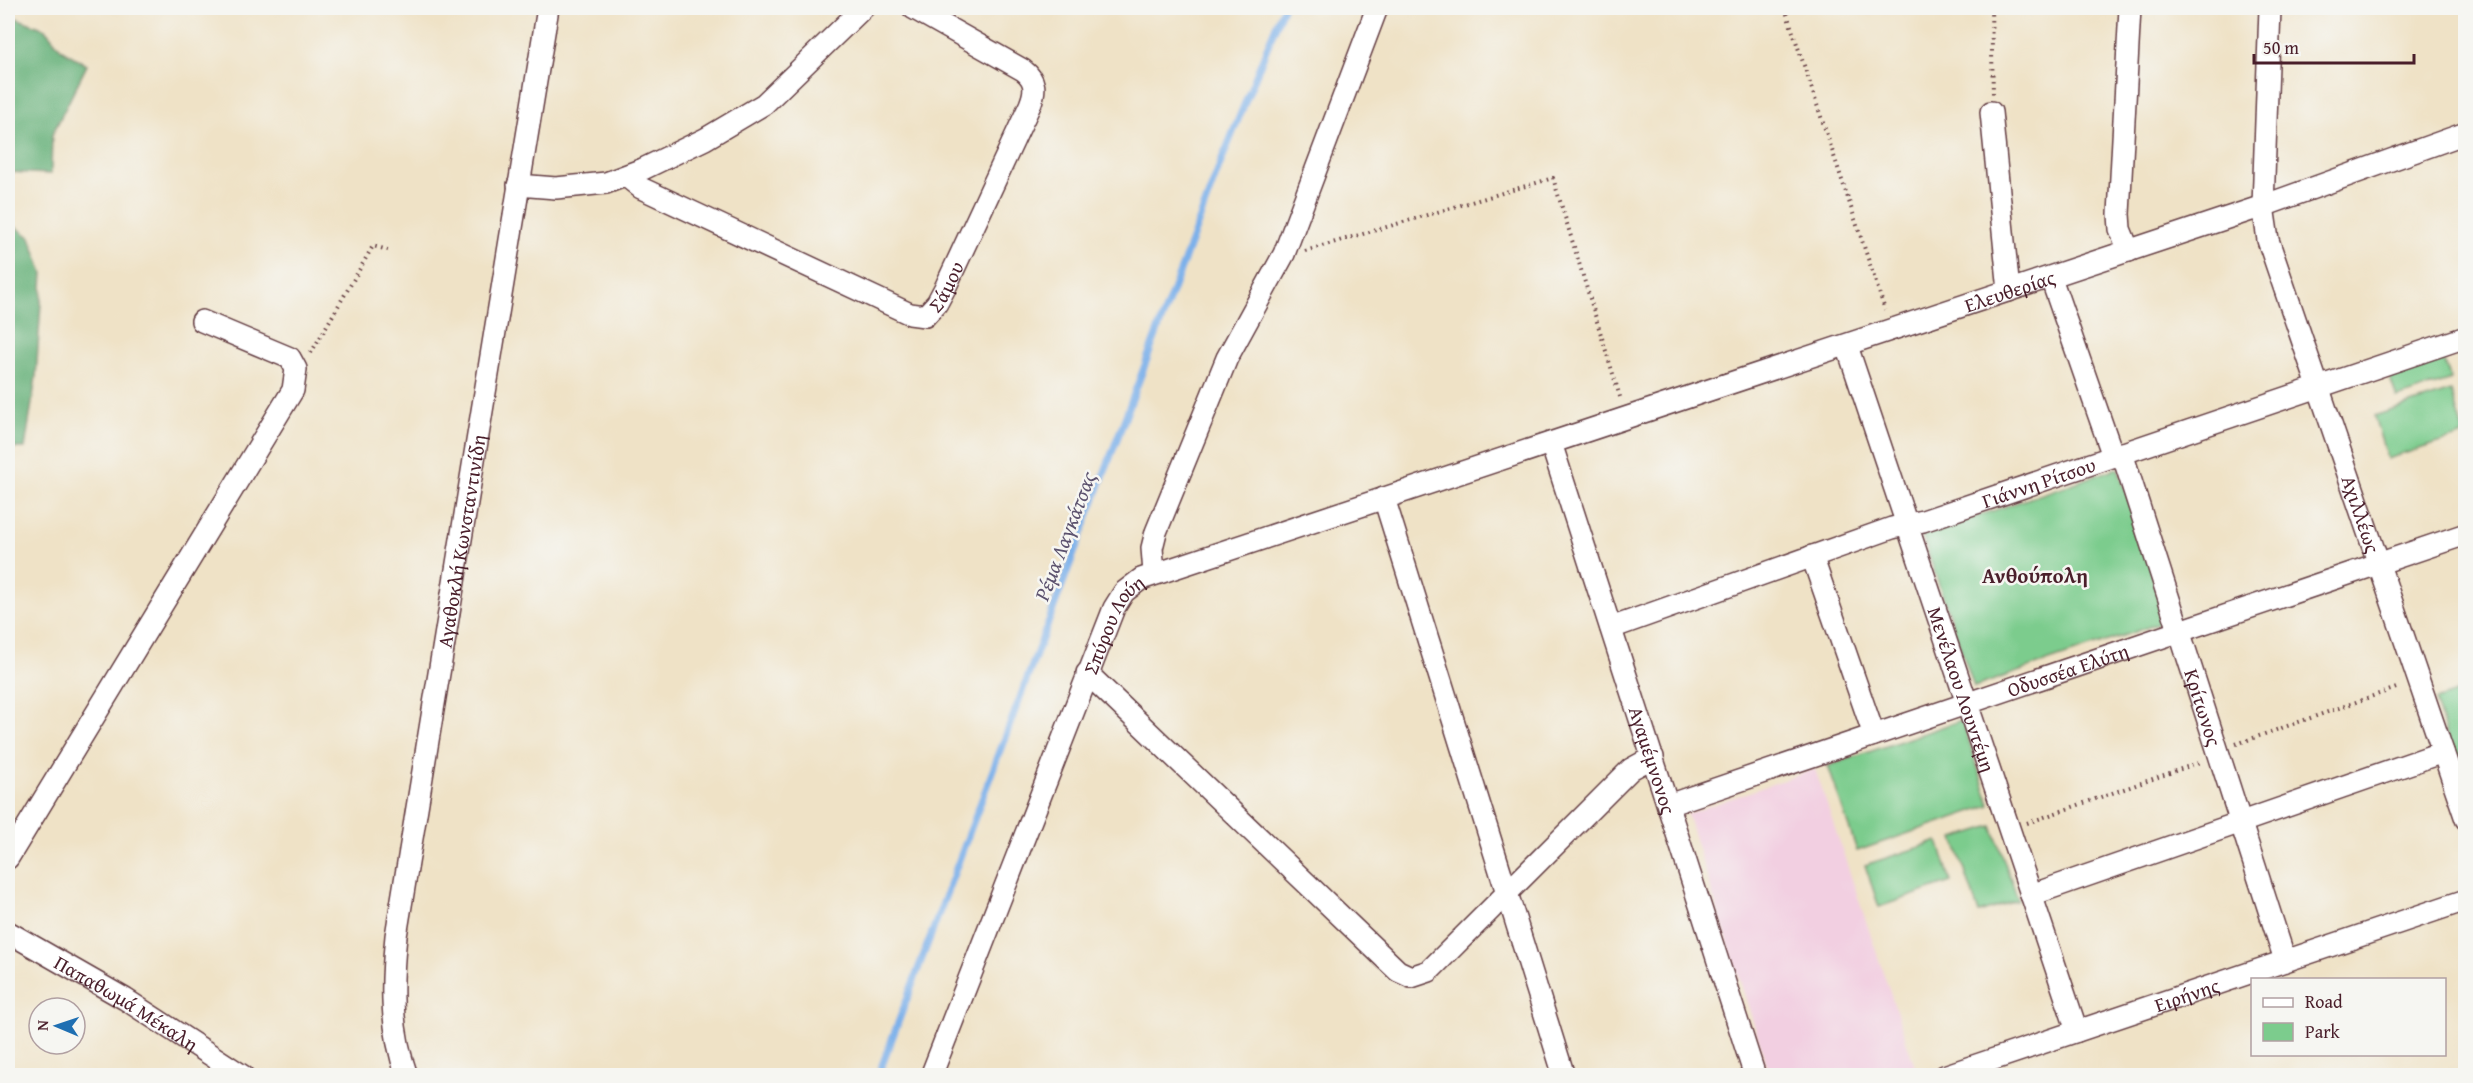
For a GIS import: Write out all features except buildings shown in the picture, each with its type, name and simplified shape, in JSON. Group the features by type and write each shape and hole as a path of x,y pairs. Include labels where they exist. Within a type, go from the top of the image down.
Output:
{"street":[{"name":"Αγαθοκλή Κωνσταντινίδη","path":"407,1076 398,1046 393,1015 392,985 396,936 548,8"},
{"path":"518,185 578,187 606,183 705,139 764,104 863,8"},
{"name":"Σάμου","path":"626,176 641,188 910,314 925,316 937,303 946,286 1030,105 1035,86 1023,69 913,8"},
{"path":"1154,573 1152,548 1183,467 1227,358 1284,254 1377,8"},
{"path":"2129,251 2121,229 2119,214 2130,8"},
{"name":"Αχιλλέως","path":"2270,8 2263,206 2268,240 2466,819"},
{"path":"1991,112 2009,291"},
{"name":"Ελευθερίας","path":"1551,443 2051,278 2263,206 2466,133"},
{"name":"Κρίτωνος","path":"2051,278 2118,455 2180,631 2285,960"},
{"path":"8,858 290,397 296,369 290,358 202,321"},
{"name":"Γιάννη Ρίτσου","path":"1611,628 1812,556 2466,337"},
{"name":"Μενέλαου Λουντέμη","path":"1847,346 2076,1031"},
{"name":"Σπύρου Λούη","path":"931,1076 1087,673 1118,600 1135,583 1154,573 1551,443"},
{"name":"Αγαμέμνονoς","path":"1551,443 1755,1076"},
{"path":"1384,498 1564,1076"},
{"name":"Οδυσσέα Ελύτη","path":"1668,805 2466,534"},
{"path":"1812,556 1875,735"},
{"path":"1087,673 1406,976 1417,977 1429,971 1631,769 1653,757"},
{"path":"2031,895 2443,752"},
{"name":"Ειρήνης","path":"1944,1076 2466,900"},
{"name":"Παπαθωμά Μέκαλη","path":"8,932 125,999 243,1076"}],"path":[{"path":"1785,8 1892,331"},
{"path":"1991,8 1994,76 1991,112"},
{"path":"1284,254 1310,251 1553,178 1627,418"},
{"path":"296,369 315,347 373,246 388,250"},
{"path":"2009,830 2418,681"}],"shaded area":[{"path":"1815,769 1916,1070 1898,1075 1770,1075 1687,814"}],"green space":[{"path":"16,18 45,29 62,50 87,65 52,135 51,174 8,172 8,26"},
{"path":"8,222 30,237 43,273 36,377 25,448 8,448"},
{"path":"2442,354 2451,380 2397,398 2388,372"},
{"path":"2451,391 2464,435 2387,459 2374,416"},
{"path":"2118,468 2169,620 1974,687 1922,535"},
{"path":"2465,690 2465,790 2435,700"},
{"path":"1962,720 1990,805 1857,851 1828,766"},
{"path":"1992,826 2018,900 1979,913 1954,838"},
{"path":"1938,841 1951,882 1879,907 1865,865"}],"waterway":[{"name":"Ρέμα Λαγκάτσας","path":"878,1076 1221,162 1283,8"}],"district":[{"name":"Ανθούπολη","path":"2035,575"}]}
